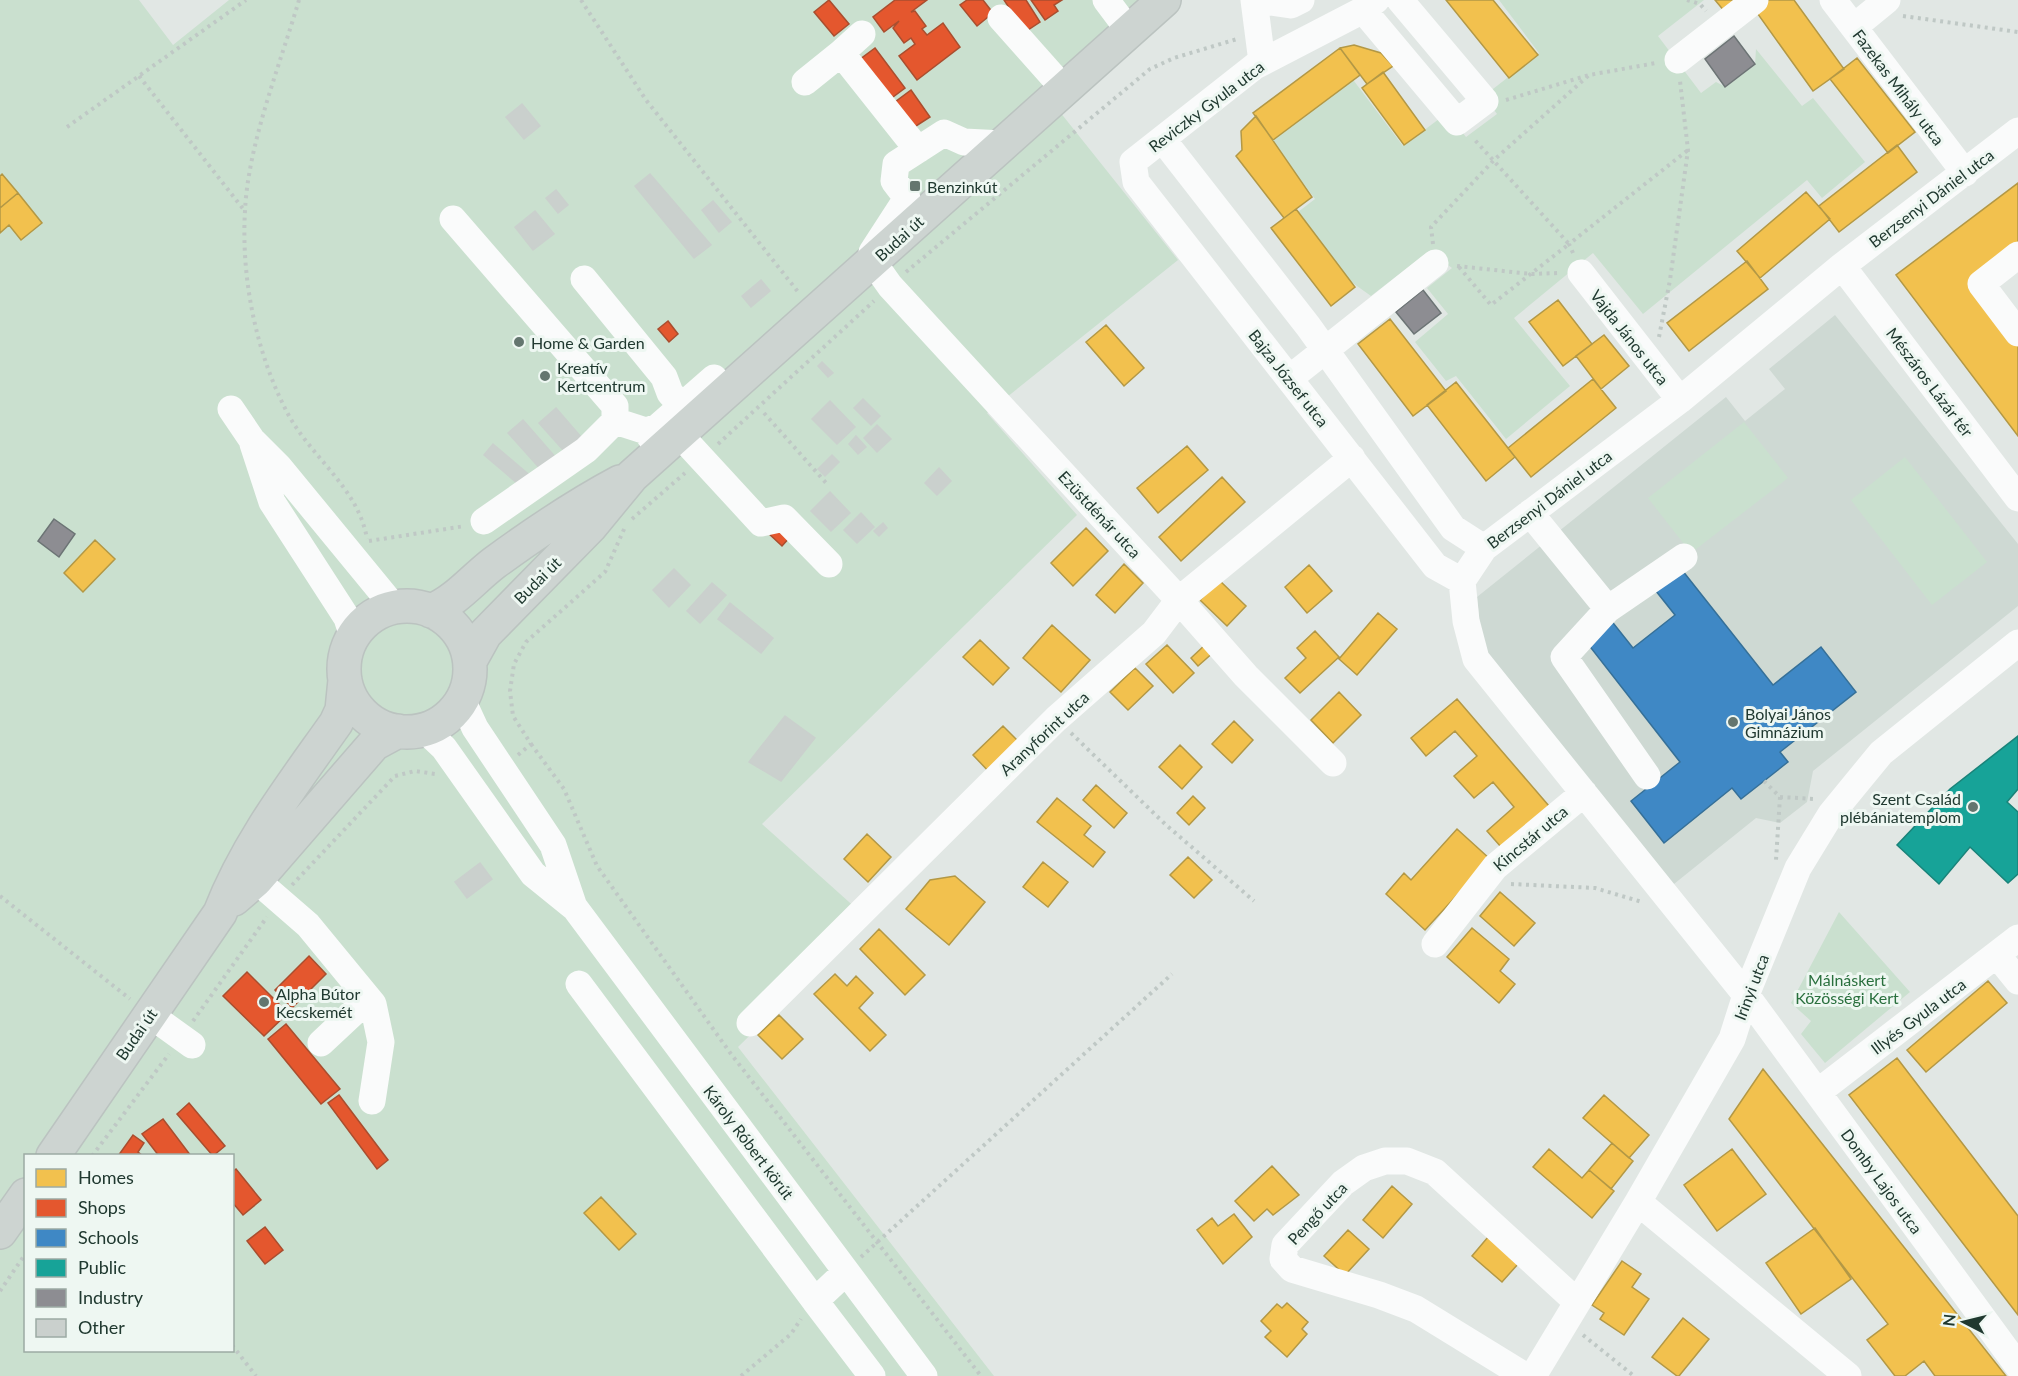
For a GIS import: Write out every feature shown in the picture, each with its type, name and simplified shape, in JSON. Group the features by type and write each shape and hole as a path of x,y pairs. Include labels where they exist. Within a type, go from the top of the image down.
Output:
{"main road":[{"name":"Budai út","path":"470,661 485,634 590,528 672,429 814,313 874,274 1003,144 1164,0"},
{"name":"Budai út","path":"431,610 446,605 493,564 568,510 632,476"},
{"path":"413,606 431,610 457,631 470,661 469,681 462,700 440,723 411,730 385,728 363,714 355,704 345,680 347,651 353,637 370,618 394,607 413,606"},
{"name":"Budai út","path":"54,1154 220,913 235,874 272,814 336,723 342,710 345,680"},
{"name":"Budai út","path":"220,913 267,890 374,744 411,730"},
{"path":"0,1232 24,1198"}],"street":[{"path":"1106,0 1130,32"},
{"path":"1254,0 1256,34 1262,62"},
{"path":"1259,0 1291,5 1301,0"},
{"path":"1369,5 1456,122 1485,101 1400,0"},
{"path":"1678,60 1755,0"},
{"name":"Fazekas Mihály utca","path":"1833,0 1870,14 1965,173"},
{"name":"Reviczky Gyula utca","path":"1133,162 1262,62 1369,5"},
{"path":"1001,18 1065,90"},
{"path":"805,82 862,34"},
{"path":"841,53 918,150"},
{"name":"Berzsenyi Dániel utca","path":"1462,581 1484,548 1680,400 1842,266 2018,131"},
{"path":"874,274 907,198 894,181 896,164 944,133 964,142 1003,144"},
{"path":"1163,140 1326,350 1453,528 1484,548"},
{"name":"Bajza József utca","path":"1133,162 1136,182 1435,566 1462,581"},
{"path":"453,219 615,406 615,421 586,450 484,521"},
{"path":"2018,255 1981,284 2018,333"},
{"path":"1290,378 1447,264"},
{"name":"Mészáros Lázár tér","path":"1842,266 2018,498"},
{"name":"Vajda János utca","path":"1581,273 1680,400"},
{"name":"Ezüstdénár utca","path":"874,274 1179,600 1246,676 1333,763"},
{"path":"584,279 664,377 670,393 672,429"},
{"path":"672,429 714,378"},
{"path":"231,409 252,440 360,550 394,607"},
{"path":"615,421 672,429 761,523 784,518 829,564"},
{"path":"252,440 272,502 346,618 353,637"},
{"name":"Aranyforint utca","path":"750,1023 1056,718 1154,633 1179,600 1352,458"},
{"path":"1530,513 1608,609"},
{"path":"1647,776 1564,657 1608,609 1684,557"},
{"path":"1462,581 1466,621 1476,659 1746,996"},
{"name":"Irinyi utca","path":"1533,1376 1638,1202 1732,1039 1746,996 1798,868 1839,804 1881,753 2018,643"},
{"name":"Károly Róbert körút","path":"462,700 475,729 553,845 575,909"},
{"name":"Károly Róbert körút","path":"411,730 444,748 533,874 575,909 924,1376"},
{"name":"Kincstár utca","path":"1435,944 1495,867 1584,793"},
{"path":"267,890 308,925 372,1004 381,1042 372,1101"},
{"name":"Illyés Gyula utca","path":"1818,1092 2018,938"},
{"path":"1997,955 2018,981"},
{"path":"579,984 872,1376"},
{"name":"Domby Lajos utca","path":"1746,996 2018,1366"},
{"path":"321,1043 368,999"},
{"path":"149,1014 187,1041"},
{"name":"Pengő utca","path":"1525,1376 1416,1309 1379,1295 1292,1269 1283,1259 1286,1245 1344,1183 1364,1168 1385,1161 1407,1161 1435,1172 1571,1310"},
{"path":"1638,1202 1848,1376"},
{"path":"815,1301 846,1272"}],"path":[{"path":"67,127 246,0"},
{"path":"299,0 255,150 245,211 254,320 269,372 293,423 354,504 364,522 360,550 484,521"},
{"path":"581,0 646,100 814,313"},
{"path":"1870,14 1924,17 2018,32"},
{"path":"526,642 605,572 626,524 701,459 874,274 1150,69 1174,58 1256,34"},
{"path":"1485,101 1503,101 1589,75 1678,60 1688,150 1670,280 1654,366"},
{"path":"1589,75 1495,159 1431,227 1447,264 1491,305 1688,150"},
{"path":"139,76 245,211"},
{"path":"1456,122 1495,159 1569,244"},
{"path":"1447,264 1531,274 1581,273"},
{"path":"764,413 827,484"},
{"path":"1056,718 1165,824 1254,901"},
{"path":"531,744 564,789 597,866 731,1054 981,1376"},
{"path":"93,1154 187,1041 267,890 395,776 415,771 434,774 439,779"},
{"path":"1764,781 1780,797 1808,797 1839,804"},
{"path":"1775,866 1780,797"},
{"path":"1484,880 1595,888 1678,911"},
{"path":"0,896 149,1014"},
{"path":"846,1272 1172,974"},
{"path":"0,1291 24,1256"},
{"path":"741,1376 791,1334 815,1301"},
{"path":"1571,1310 1634,1376"},
{"path":"234,1348 256,1376"}],"shaded area":[{"path":"1835,315 2018,544 2018,606 1813,771 1807,802 1780,823 1756,818 1669,888 1483,655 1477,597 1726,397 1745,421 1785,389 1769,369"}],"green space":[{"path":"0,0 139,0 173,45 229,0 1139,0 1040,87 1178,260 987,413 1077,515 762,824 868,919 738,1047 994,1376 0,1376"},
{"path":"1499,0 1704,0 1658,36 1701,93 1716,82 1726,87 1755,65 1756,49 1802,106 1813,98 1865,162 1822,198 1807,180 1643,314 1593,253 1514,318 1570,386 1506,439 1456,376 1446,381 1415,342 1448,314 1427,288 1452,268 1429,251 1371,296 1350,281 1298,212 1315,199 1270,139 1351,77 1403,146 1447,113 1466,137 1497,114 1484,96 1539,53"},
{"path":"1744,422 1788,478 1691,553 1648,498"},
{"path":"1905,457 1987,562 1932,605 1851,500"},
{"name":"Málnáskert Közösségi Kert","path":"1839,912 1910,992 1825,1063 1801,1034 1811,1021 1791,1003"}],"building: Homes":[{"path":"1446,0 1493,0 1538,55 1509,78"},
{"path":"1715,0 1740,0 1725,12"},
{"path":"1769,0 1794,0 1844,69 1813,91 1755,10"},
{"path":"1354,45 1381,53 1393,66 1367,84 1340,48"},
{"path":"1340,48 1360,75 1273,140 1253,113"},
{"path":"1857,58 1915,132 1888,153 1830,79"},
{"path":"1383,72 1425,130 1404,145 1362,88"},
{"path":"1256,116 1312,197 1284,218 1236,156 1242,150 1241,131"},
{"path":"1897,145 1917,172 1839,232 1819,206"},
{"path":"2,174 18,193 0,208 0,176"},
{"path":"2018,183 2018,255 1981,284 2018,333 2018,436 1896,275"},
{"path":"1806,192 1830,219 1760,278 1737,251"},
{"path":"18,193 42,223 21,240 9,225 0,233 0,208"},
{"path":"1296,209 1355,287 1331,306 1271,228"},
{"path":"1747,261 1768,289 1689,351 1667,323"},
{"path":"1558,300 1592,344 1563,366 1529,322"},
{"path":"1390,319 1446,391 1413,416 1358,344"},
{"path":"1106,325 1144,368 1124,386 1086,342"},
{"path":"1604,335 1629,366 1601,389 1576,356"},
{"path":"1593,379 1616,408 1531,477 1508,448"},
{"path":"1456,382 1515,457 1486,481 1427,405"},
{"path":"1187,446 1208,470 1158,513 1137,488"},
{"path":"1222,477 1245,502 1181,561 1159,537"},
{"path":"1086,528 1108,551 1073,586 1051,563"},
{"path":"95,540 115,559 83,592 64,573"},
{"path":"1124,564 1143,583 1115,613 1096,595"},
{"path":"1309,565 1332,591 1307,613 1285,587"},
{"path":"1219,580 1246,606 1227,626 1200,600"},
{"path":"1378,613 1397,629 1357,675 1339,659"},
{"path":"1052,625 1090,660 1061,692 1023,658"},
{"path":"1315,631 1339,657 1300,693 1285,678 1306,658 1297,648"},
{"path":"980,640 1009,668 993,685 963,657"},
{"path":"1207,643 1215,651 1198,666 1191,658"},
{"path":"1167,645 1194,673 1173,693 1146,664"},
{"path":"1135,668 1153,686 1128,710 1110,692"},
{"path":"1339,692 1361,715 1333,743 1311,720"},
{"path":"1457,699 1549,806 1501,847 1487,831 1514,807 1493,782 1474,798 1454,776 1477,756 1455,731 1426,756 1411,738"},
{"path":"1234,721 1253,740 1232,763 1212,744"},
{"path":"1003,726 1022,745 991,774 973,755"},
{"path":"1180,745 1202,767 1182,789 1159,767"},
{"path":"1096,785 1127,813 1114,828 1083,800"},
{"path":"1193,796 1205,808 1189,825 1177,813"},
{"path":"1057,798 1091,826 1084,835 1105,852 1093,867 1037,822"},
{"path":"1457,829 1490,859 1425,930 1386,894 1404,873 1411,880"},
{"path":"867,834 891,857 868,882 844,859"},
{"path":"1188,857 1212,880 1194,898 1170,875"},
{"path":"1043,862 1068,882 1048,907 1023,887"},
{"path":"955,876 985,902 949,945 906,909 930,880"},
{"path":"1500,892 1535,923 1514,946 1480,916"},
{"path":"1472,928 1509,959 1500,971 1515,984 1499,1003 1447,957"},
{"path":"879,929 925,975 905,995 860,949"},
{"path":"835,974 847,986 856,976 873,993 859,1008 886,1035 870,1051 814,994"},
{"path":"1988,981 2007,1003 1926,1072 1907,1050"},
{"path":"779,1015 803,1039 782,1059 758,1035"},
{"path":"1897,1058 2018,1216 2018,1315 1849,1095"},
{"path":"1763,1069 2006,1376 1935,1376 1924,1361 1905,1376 1895,1376 1867,1340 1888,1324 1729,1119"},
{"path":"1604,1095 1649,1135 1629,1158 1583,1118"},
{"path":"1612,1143 1633,1161 1611,1189 1589,1170"},
{"path":"1549,1149 1582,1178 1589,1170 1614,1191 1592,1218 1533,1167"},
{"path":"1732,1149 1766,1194 1717,1231 1684,1185"},
{"path":"1272,1166 1299,1195 1273,1215 1267,1209 1254,1221 1235,1201"},
{"path":"1392,1186 1412,1204 1383,1238 1363,1220"},
{"path":"601,1197 636,1234 619,1250 584,1213"},
{"path":"1234,1214 1252,1237 1223,1264 1197,1230 1212,1218 1218,1226"},
{"path":"1815,1228 1851,1279 1801,1314 1766,1263"},
{"path":"1348,1230 1369,1249 1345,1275 1324,1256"},
{"path":"1488,1237 1518,1264 1502,1282 1472,1256"},
{"path":"1622,1261 1641,1274 1632,1287 1649,1299 1624,1335 1600,1319 1604,1313 1592,1305"},
{"path":"1287,1303 1308,1322 1302,1329 1307,1334 1287,1357 1265,1337 1271,1331 1261,1321 1277,1304 1282,1308"},
{"path":"1683,1318 1709,1339 1677,1376 1652,1357"}],"building: Shops":[{"path":"829,0 849,24 834,36 814,12"},
{"path":"895,0 927,0 911,12 915,11 926,26 922,29 927,35 943,23 960,47 917,80 899,56 915,44 911,38 904,43 893,28 899,21 884,32 873,17"},
{"path":"967,0 983,0 993,13 977,26 960,5"},
{"path":"1004,0 1026,0 1040,22 1025,32"},
{"path":"1031,0 1062,0 1054,5 1058,11 1045,20"},
{"path":"875,48 905,88 889,100 859,60"},
{"path":"911,90 930,117 913,128 895,102"},
{"path":"668,321 678,334 669,342 658,329"},
{"path":"777,522 791,536 782,546 767,532"},
{"path":"309,956 326,974 292,1008 275,990"},
{"path":"247,972 288,1013 264,1036 223,996"},
{"path":"286,1024 340,1089 321,1104 268,1039"},
{"path":"339,1095 388,1160 377,1169 328,1103"},
{"path":"189,1103 225,1146 215,1154 211,1154 177,1114"},
{"path":"163,1119 189,1154 157,1154 142,1134"},
{"path":"133,1135 144,1143 138,1152 140,1154 119,1154"},
{"path":"236,1169 261,1200 243,1215 234,1204 234,1170"},
{"path":"265,1227 283,1250 265,1264 247,1241"}],"building: Schools":[{"name":"Bolyai János Gimnázium","path":"1682,570 1773,685 1821,647 1856,692 1780,752 1788,762 1764,781 1741,799 1732,788 1664,843 1631,801 1680,762 1584,639 1610,619 1633,648 1675,615 1656,591"}],"building: Public":[{"name":"Szent Család plébániatemplom","path":"2018,736 2018,789 2007,802 2018,812 2018,874 2008,883 1970,847 1939,884 1897,845 1950,789"}],"building: Industry":[{"path":"1734,36 1755,64 1725,87 1705,59"},
{"path":"1423,290 1441,313 1414,334 1396,312"},
{"path":"54,519 75,534 59,557 38,541"}],"building: Other":[{"path":"522,104 540,126 524,139 506,117"},
{"path":"650,174 711,245 694,258 635,186"},
{"path":"556,190 568,205 558,213 546,198"},
{"path":"713,201 731,222 719,232 702,210"},
{"path":"535,211 554,234 533,250 515,227"},
{"path":"761,280 770,291 751,307 742,296"},
{"path":"822,362 833,373 828,377 818,366"},
{"path":"863,399 880,416 871,425 854,408"},
{"path":"830,401 855,427 837,444 812,419"},
{"path":"556,408 581,437 564,451 539,423"},
{"path":"523,420 557,459 543,472 508,433"},
{"path":"877,425 891,439 877,452 864,438"},
{"path":"856,436 866,447 858,454 849,444"},
{"path":"493,444 533,478 524,489 484,455"},
{"path":"832,455 839,462 825,476 818,469"},
{"path":"939,468 951,481 937,495 925,483"},
{"path":"830,492 850,513 831,531 811,511"},
{"path":"861,513 874,527 857,543 844,530"},
{"path":"883,523 887,528 879,536 874,531"},
{"path":"674,569 690,585 669,607 653,590"},
{"path":"712,583 726,595 700,623 687,611"},
{"path":"730,603 773,638 761,653 718,619"},
{"path":"785,716 815,738 781,781 749,762"},
{"path":"480,863 492,879 467,898 455,882"}],"place":[{"name":"Benzinkút","path":"915,186"},
{"name":"Home & Garden","path":"519,342"},
{"name":"Kreatív Kertcentrum","path":"545,376"},
{"name":"Bolyai János Gimnázium","path":"1733,722"},
{"name":"Szent Család plébániatemplom","path":"1973,807"},
{"name":"Alpha Bútor Kecskemét","path":"264,1002"}]}
